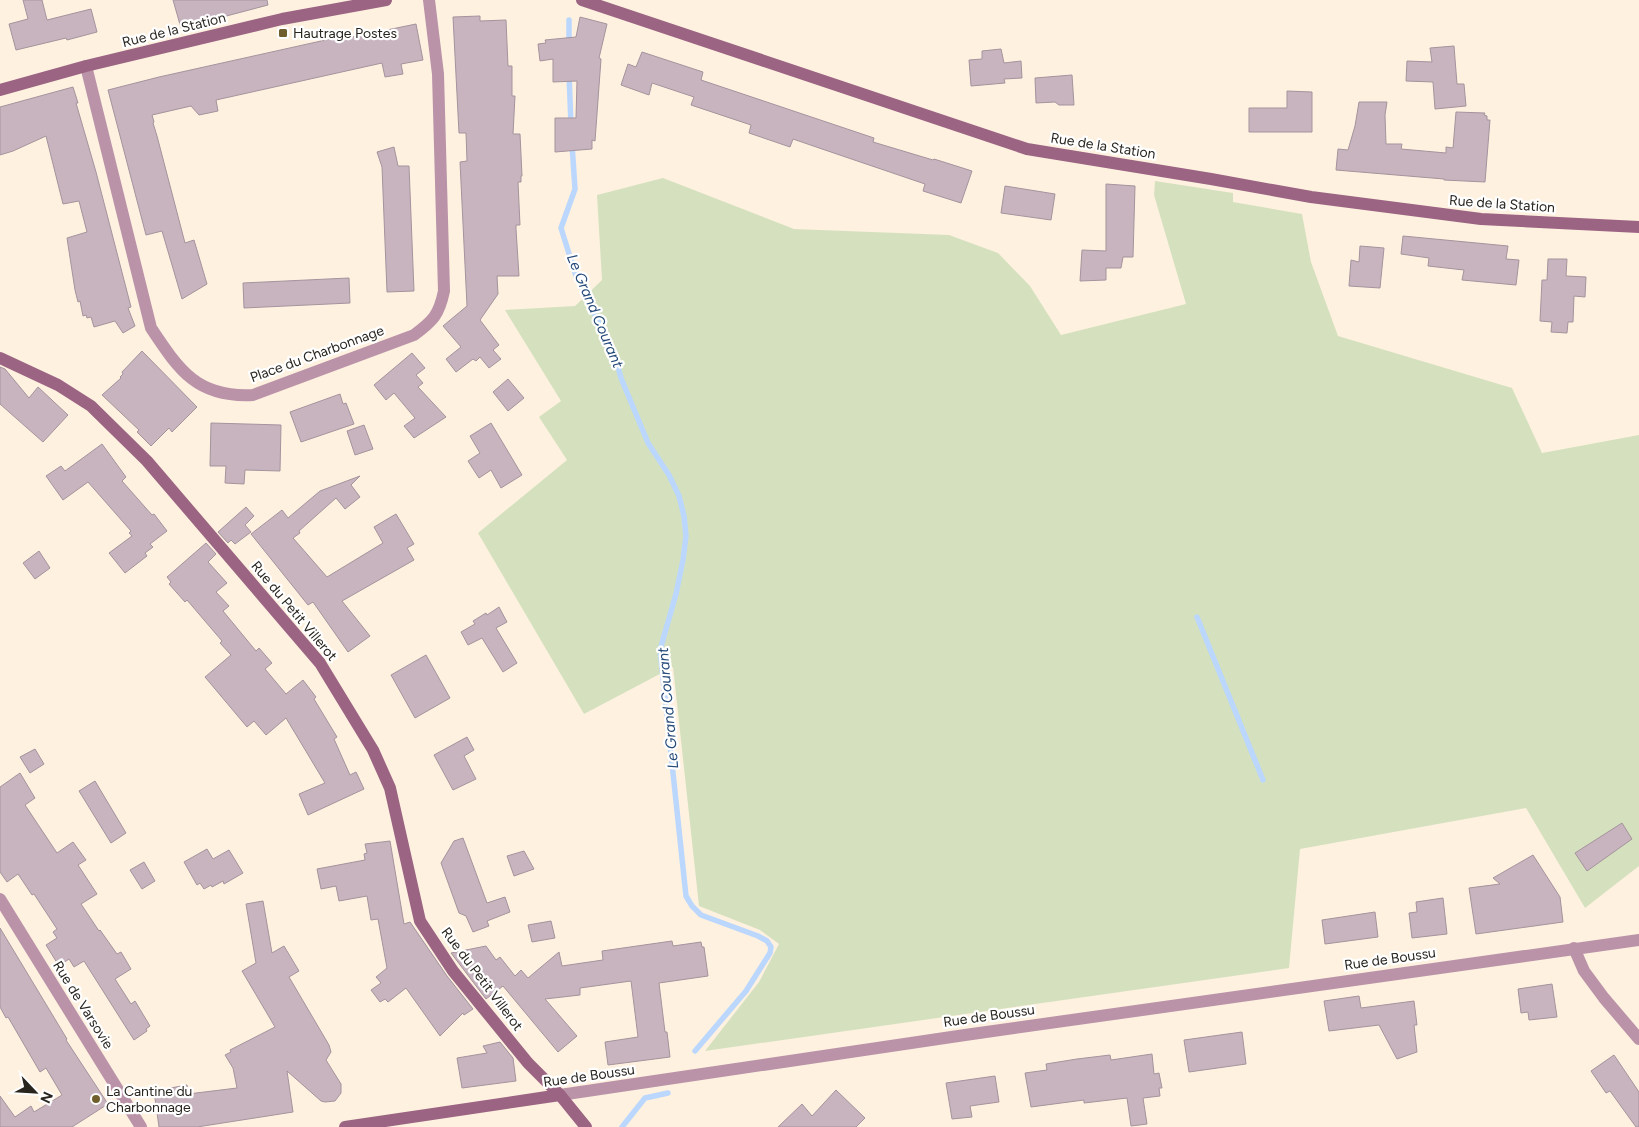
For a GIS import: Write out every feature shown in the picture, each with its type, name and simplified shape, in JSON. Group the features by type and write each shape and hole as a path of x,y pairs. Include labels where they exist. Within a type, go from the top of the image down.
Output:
{"street":[{"name":"Rue de la Station","path":"0,90 86,66 282,19 386,0"},
{"name":"Place du Charbonnage","path":"86,66 151,328 172,359 195,383 212,391 234,396 253,394 414,335 428,324 440,308 444,292 438,74 429,0"},
{"name":"Rue de la Station","path":"582,0 1027,149 1311,197 1481,220 1639,227"},
{"name":"Rue du Petit Villerot","path":"0,358 58,385 92,406 146,461 320,663 373,750 390,788 420,921 453,970 528,1063 560,1095 586,1127"},
{"name":"Rue de Varsovie","path":"0,899 141,1127"},
{"name":"Rue de Boussu","path":"345,1127 965,1035 1639,940"},
{"path":"1574,948 1584,971 1639,1039"}],"green space":[{"path":"663,178 794,229 949,235 998,253 1030,286 1061,335 1186,304 1154,195 1155,181 1233,193 1233,202 1302,214 1311,262 1338,336 1512,388 1542,453 1639,435 1639,866 1585,908 1526,808 1300,849 1289,968 705,1051 759,982 779,944 760,930 699,906 673,667 584,714 478,533 567,460 539,417 561,401 505,310 575,306 602,280 597,195"}],"building":[{"path":"23,0 42,0 47,20 91,9 97,32 16,50 9,24 28,19"},
{"path":"173,0 267,0 268,5 181,28"},
{"path":"480,16 480,21 506,20 508,66 512,66 512,96 515,96 513,134 520,134 522,176 521,182 518,182 520,225 516,225 519,276 497,276 498,294 480,320 499,345 493,350 501,359 489,368 480,357 476,361 473,359 456,372 446,359 461,347 443,326 467,306 460,162 467,161 466,133 459,133 453,17"},
{"path":"580,17 607,24 599,58 601,59 595,141 592,140 592,149 555,152 555,118 576,118 577,81 553,82 553,59 540,61 538,44 546,43 545,40 576,37"},
{"path":"416,24 423,60 401,64 403,74 385,77 382,63 216,100 218,111 199,115 191,106 152,115 185,243 194,240 207,284 182,299 162,231 146,235 108,90 348,35 348,38"},
{"path":"1454,46 1457,84 1464,84 1466,106 1435,109 1433,82 1406,81 1407,61 1432,62 1430,48"},
{"path":"1001,49 1004,63 1021,61 1022,78 1004,79 1005,83 971,86 969,60 982,59 982,51"},
{"path":"642,52 703,72 701,80 874,138 873,142 972,171 961,203 923,191 925,184 793,139 790,147 749,133 751,125 691,105 694,97 652,83 649,95 621,85 628,64 636,67"},
{"path":"1072,75 1074,105 1059,105 1055,102 1036,103 1035,78"},
{"path":"73,87 131,307 128,308 135,326 123,333 115,321 94,327 91,317 83,316 80,301 78,302 75,290 67,238 87,232 79,201 63,204 46,136 0,155 0,107"},
{"path":"1287,91 1312,92 1312,132 1249,132 1249,108 1287,108"},
{"path":"1359,102 1387,102 1385,115 1386,144 1402,144 1401,149 1446,153 1446,147 1453,148 1456,112 1485,113 1484,115 1487,116 1487,120 1490,120 1485,182 1336,170 1338,149 1348,150"},
{"path":"394,147 398,166 409,166 414,291 387,292 382,167 377,152"},
{"path":"1106,184 1135,186 1133,257 1123,257 1121,268 1106,268 1106,280 1080,281 1082,250 1106,251"},
{"path":"1005,186 1055,194 1051,220 1001,213"},
{"path":"1403,236 1508,246 1506,259 1519,260 1516,285 1462,280 1464,270 1428,266 1429,258 1401,254"},
{"path":"1360,246 1384,248 1380,288 1349,286 1351,260 1359,262"},
{"path":"1548,259 1567,259 1566,276 1586,277 1585,297 1574,296 1573,322 1568,322 1567,333 1551,332 1552,322 1540,321 1542,280 1547,280"},
{"path":"349,278 350,303 244,308 243,283"},
{"path":"142,351 197,407 172,432 169,428 151,446 137,432 139,430 102,395 121,378 122,372"},
{"path":"412,353 425,368 416,375 423,383 418,387 446,417 414,438 404,426 415,418 394,393 386,400 374,385"},
{"path":"0,367 5,369 29,398 38,387 68,415 43,442 0,404"},
{"path":"508,379 524,398 508,411 493,392"},
{"path":"340,394 343,404 346,403 354,424 301,442 290,412"},
{"path":"211,423 281,425 280,471 245,470 244,484 225,483 226,466 210,466"},
{"path":"491,423 522,475 501,488 491,470 479,478 468,461 480,453 470,436"},
{"path":"364,425 373,449 355,455 347,431"},
{"path":"102,444 126,477 122,481 152,515 154,514 167,531 150,544 153,547 145,553 147,556 125,573 109,553 132,536 129,533 131,531 88,482 63,500 46,476 61,466 65,471"},
{"path":"360,476 351,485 360,497 345,509 336,498 293,538 327,577 383,543 374,527 396,514 414,544 407,548 414,560 342,601 370,636 348,652 313,602 308,605 251,534 282,510 288,518 320,491"},
{"path":"246,507 254,516 245,525 251,532 235,544 231,540 228,543 218,532"},
{"path":"206,543 216,554 208,562 227,583 216,592 229,606 223,611 256,651 259,648 272,663 265,669 286,694 303,680 316,697 314,699 337,737 334,739 350,775 356,772 364,789 308,815 299,794 325,783 286,718 266,735 254,721 247,727 205,677 231,655 220,643 222,641 187,600 185,602 169,584 171,582 167,577"},
{"path":"39,551 50,568 35,579 23,563"},
{"path":"499,607 507,622 496,628 517,663 503,672 482,638 468,645 461,632 475,624 473,621"},
{"path":"426,655 450,698 415,718 391,675"},
{"path":"467,737 474,750 464,756 476,779 453,790 434,755"},
{"path":"35,749 44,764 30,773 20,757"},
{"path":"20,773 35,798 25,805 57,853 73,842 86,860 78,865 97,894 81,904 117,954 121,952 131,969 115,979 131,1004 135,1001 150,1026 146,1029 147,1031 134,1040 84,961 74,967 69,959 59,966 46,945 57,938 53,932 57,929 34,894 32,895 18,874 7,882 0,872 0,787"},
{"path":"95,781 126,833 111,843 79,791"},
{"path":"1622,823 1632,839 1587,871 1575,853"},
{"path":"463,838 487,903 505,897 510,912 487,921 489,926 473,932 466,916 459,913 441,863 454,841"},
{"path":"390,841 404,924 410,922 447,976 473,1009 464,1015 463,1013 440,1036 406,988 388,1002 385,999 380,1002 371,990 381,983 376,977 387,968 378,919 371,920 367,896 339,901 336,886 321,889 317,869 365,860 364,854 367,853 365,844"},
{"path":"207,849 213,859 229,850 243,873 224,884 223,881 204,889 200,883 197,885 184,862"},
{"path":"524,851 534,869 514,876 507,856"},
{"path":"1533,855 1560,897 1563,922 1476,934 1469,888 1500,884 1493,878"},
{"path":"144,862 155,881 142,889 130,870"},
{"path":"1443,898 1447,934 1412,938 1409,913 1417,912 1416,902"},
{"path":"263,901 272,953 284,946 299,971 289,977 329,1045 331,1052 326,1060 341,1084 341,1093 335,1101 321,1101 287,1071 293,1112 197,1127 159,1127 154,1091 187,1085 188,1094 237,1088 233,1068 225,1055 231,1052 230,1050 275,1027 242,971 256,963 246,904"},
{"path":"1375,912 1378,937 1325,944 1322,920"},
{"path":"551,921 555,938 532,942 528,925"},
{"path":"0,928 66,1040 108,1104 72,1127 0,1127 0,1096 15,1117 31,1106 34,1112 62,1095 46,1068 40,1072 8,1017 6,1018 0,1007"},
{"path":"672,941 673,946 701,942 702,947 704,947 708,976 659,983 670,1057 608,1065 605,1042 638,1037 631,981 580,988 580,995 545,999 577,1036 558,1052 503,986 486,999 451,953 486,946 496,960 500,957 515,976 521,970 528,978 559,952 562,966 603,960 602,951"},
{"path":"1552,984 1557,1017 1529,1020 1528,1012 1521,1013 1518,989"},
{"path":"1359,996 1361,1008 1414,1001 1417,1025 1414,1025 1417,1052 1397,1059 1379,1025 1329,1031 1324,1001"},
{"path":"1242,1032 1246,1064 1189,1072 1184,1040"},
{"path":"500,1042 513,1058 516,1081 462,1088 457,1058 487,1053 483,1046"},
{"path":"1152,1054 1154,1074 1159,1073 1162,1088 1159,1088 1160,1096 1143,1098 1147,1124 1131,1126 1127,1098 1084,1103 1084,1100 1031,1107 1025,1073 1047,1070 1046,1064 1077,1059 1110,1055 1111,1060"},
{"path":"1614,1055 1639,1092 1639,1127 1636,1127 1610,1091 1606,1093 1591,1071"},
{"path":"995,1076 999,1102 970,1106 972,1117 952,1119 946,1083"},
{"path":"836,1090 865,1118 856,1127 778,1127 802,1104 812,1116"}],"waterway":[{"name":"Le Grand Courant","path":"569,20 569,45"},
{"name":"Le Grand Courant","path":"569,74 571,125"},
{"name":"Le Grand Courant","path":"572,144 575,189 561,228 576,276 615,356 621,378 648,443 669,475 679,496 684,516 686,536 683,560 676,594 660,650 686,896 701,915 758,936 767,941 771,947 770,953 746,991 695,1051"},
{"path":"1197,617 1263,780"},
{"path":"622,1127 645,1098 668,1093"}],"place":[{"name":"Hautrage Postes","path":"283,33"},
{"name":"La Cantine du Charbonnage","path":"96,1099"}]}
